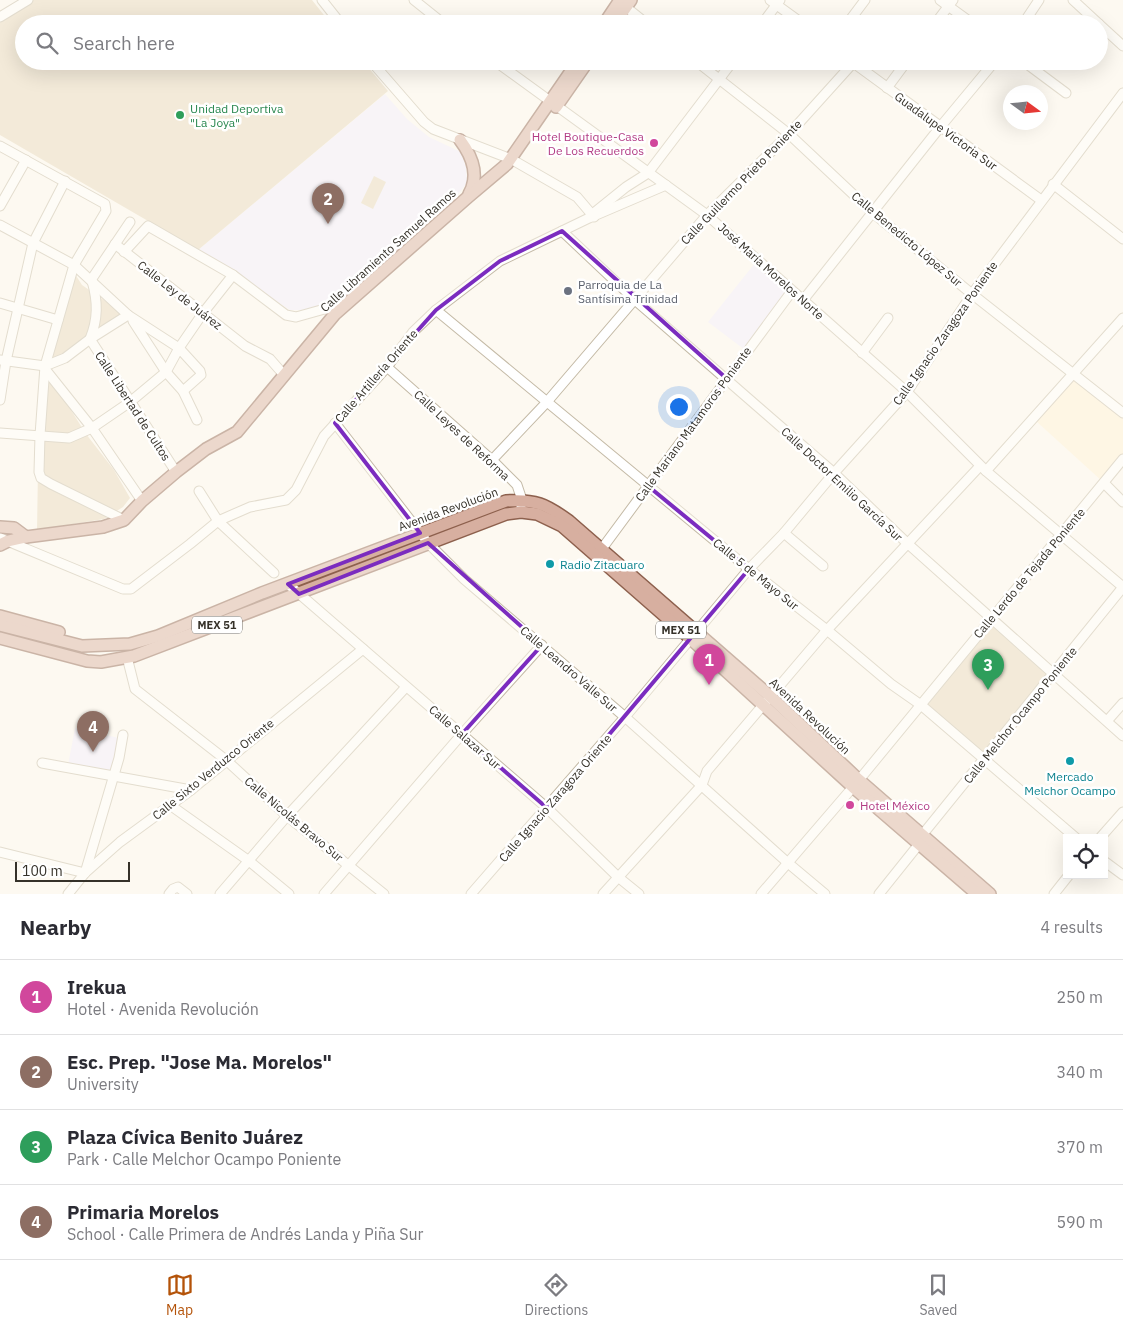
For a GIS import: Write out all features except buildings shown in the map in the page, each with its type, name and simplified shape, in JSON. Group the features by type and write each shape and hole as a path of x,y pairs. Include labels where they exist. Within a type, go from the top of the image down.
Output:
{"main road":[{"path":"612,15 623,2"},
{"path":"618,15 623,2"},
{"path":"553,104 573,70"},
{"path":"553,104 581,70"},
{"name":"Calle Libramiento Samuel Ramos","path":"3,541 26,536 103,527 124,520 142,501 176,472 206,449 237,432 334,316 511,161 553,104"},
{"path":"460,140 470,153 474,173 473,187 468,197"},
{"name":"Avenida Revolución","path":"0,625 82,646 130,644 158,636 262,592 288,584 506,501 522,500 541,503 555,511 598,554"},
{"name":"Avenida Revolución","path":"0,638 87,661 101,662 127,658 506,514 521,512 537,514 553,520 598,554 694,636 856,783 921,839"},
{"path":"0,527 14,528 26,536"},
{"path":"0,616 84,639 98,646"},
{"name":"MEX 51","path":"921,839 977,894"},
{"name":"MEX 51","path":"921,839 990,894"}],"street":[{"path":"322,0 333,15"},
{"path":"414,0 433,15"},
{"path":"854,15 865,0"},
{"path":"940,0 951,3 964,15"},
{"path":"1029,15 1039,0"},
{"path":"1073,0 1089,15"},
{"path":"0,17 24,1"},
{"path":"623,2 637,15"},
{"path":"768,15 776,2 792,15"},
{"path":"942,15 951,3"},
{"path":"1108,32 1123,46"},
{"path":"379,70 433,130 511,161 577,197 591,216 666,185"},
{"name":"José María Morelos Norte","path":"507,70 707,214 907,392 983,469 1123,587"},
{"name":"Calle Benedicto López Sur","path":"708,70 789,134 873,213 1123,413"},
{"name":"Calle Artillería Oriente","path":"3,541 127,590 131,589 218,521 250,507 286,500 296,490 321,441 335,423 387,367 413,332 436,310 500,261 591,216 626,187 648,172 726,70"},
{"name":"Calle Guillermo Prieto Poniente","path":"492,460 546,403 707,214 789,134 845,70"},
{"name":"Guadalupe Victoria Sur","path":"863,70 1041,200"},
{"path":"888,88 901,70"},
{"path":"804,299 940,126 987,70"},
{"path":"1035,70 1066,93"},
{"name":"Calle Ignacio Zaragoza Poniente","path":"694,636 749,569 784,533 834,473 907,392 972,294 1123,93"},
{"path":"0,146 105,204 106,211 74,265 45,368 39,472 41,478 50,484 124,520"},
{"path":"0,206 26,160"},
{"path":"0,400 3,360 18,308 33,243 65,181"},
{"path":"1054,184 1123,239"},
{"path":"90,339 96,326 96,298 91,280 130,222"},
{"path":"0,225 74,265 129,316 179,348 200,371 201,375 183,391"},
{"path":"124,252 148,226 234,275 282,313 291,317 349,302"},
{"name":"Calle Doctor Emilio García Sur","path":"562,231 634,298 834,473 907,543 1123,736"},
{"name":"Calle Ley de Juárez","path":"115,244 245,346 270,359 284,375"},
{"path":"0,433 69,438 92,428 130,402 166,372 179,348 203,313 234,275"},
{"name":"Calle Mariano Matamoros Poniente","path":"598,554 792,290"},
{"path":"0,303 58,320"},
{"name":"Calle 5 de Mayo Sur","path":"436,310 546,403 749,569 827,630 891,684 921,705 1071,834"},
{"path":"3,360 45,368 66,358 90,339 129,316"},
{"path":"129,316 166,372 183,391 197,420"},
{"path":"862,353 888,318"},
{"path":"603,894 702,785 707,771 827,630 907,543 983,469 1075,374 1123,318"},
{"name":"Calle Libertad de Cultos","path":"90,339 176,472"},
{"name":"Calle Leyes de Reforma","path":"387,367 492,460 517,485 522,500"},
{"path":"45,368 92,428 142,501"},
{"name":"Calle Leandro Valle Sur","path":"335,423 428,543 464,580 625,717 825,894"},
{"name":"Calle Lerdo de Tejada Poniente","path":"761,894 921,705 1123,459"},
{"path":"1104,483 1123,502"},
{"path":"199,491 218,521 274,573"},
{"path":"521,512 522,500"},
{"path":"784,533 823,566"},
{"name":"Calle Salazar Sur","path":"288,584 547,808 618,877 639,894"},
{"name":"Calle Melchor Ocampo Poniente","path":"879,894 1123,587"},
{"name":"Calle Ignacio Zaragoza Oriente","path":"471,894 694,636"},
{"path":"324,894 462,734 542,645"},
{"name":"Calle Sixto Verduzco Oriente","path":"68,894 85,873 120,842 191,790 363,649"},
{"name":"Calle Nicolás Bravo Sur","path":"127,658 135,689 226,760 287,816 384,894"},
{"path":"220,894 287,816 406,687"},
{"path":"1107,721 1123,703"},
{"path":"0,852 85,873 114,775 123,735"},
{"path":"42,763 191,790"},
{"path":"170,805 249,861 289,894"},
{"path":"1104,834 1123,812"},
{"path":"1108,864 1123,875"},
{"path":"1054,894 1066,879"},
{"path":"169,894 178,887 187,894"}],"highlighted area":[{"path":"562,231 726,378 648,486 749,569 547,808 462,734 542,645 428,543 299,594 288,584 420,533 335,423 436,310 500,261"}],"shaded area":[{"name":"Unidad Deportiva \"La Joya\"","path":"30,0 312,0 324,15 15,15 15,70 370,70 388,91 198,250 0,135 0,18"},
{"path":"385,94 407,119 429,137 461,152 466,167 467,183 455,198 342,300 307,310 290,310 198,250"},
{"path":"374,176 386,182 373,209 361,203"},
{"path":"755,263 788,291 745,350 708,322"},
{"path":"73,271 82,285 121,312 116,320 84,337 62,357 47,363"},
{"path":"1075,377 1123,416 1123,454 1102,481 1036,421"},
{"path":"46,378 114,470 130,498 123,507 104,519 37,530 38,469"},
{"path":"993,624 1052,674 984,755 925,705"},
{"path":"75,728 119,738 112,772 68,765"}],"place":[{"name":"Unidad Deportiva \"La Joya\"","path":"180,115"},
{"name":"Hotel Boutique-Casa De Los Recuerdos","path":"654,143"},
{"name":"Esc. Prep. \"Jose Ma. Morelos\"","path":"328,224"},
{"name":"Parroquia de La Santísima Trinidad","path":"568,291"},
{"name":"Radio Zitacuaro","path":"550,564"},
{"name":"Irekua","path":"709,685"},
{"name":"Plaza Cívica Benito Juárez","path":"988,690"},
{"name":"Primaria Morelos","path":"93,752"},
{"name":"Mercado Melchor Ocampo","path":"1070,761"},
{"name":"Hotel México","path":"850,805"}]}
